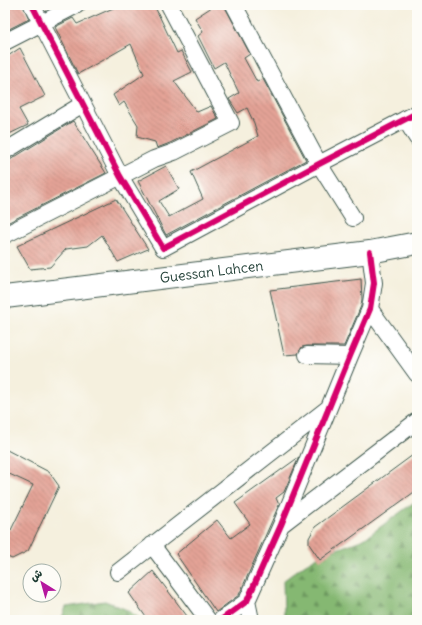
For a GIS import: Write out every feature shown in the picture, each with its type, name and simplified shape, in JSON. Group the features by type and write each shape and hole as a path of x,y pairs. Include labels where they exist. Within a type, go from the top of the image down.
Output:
{"main road":[{"name":"Guessan Lahcen","path":"5,297 370,252 417,244"}],"street":[{"path":"32,5 120,176 163,248 411,116 417,138"},
{"path":"5,42 77,5"},
{"path":"5,235 154,158 174,152 231,123 169,5"},
{"path":"234,5 319,164 353,218"},
{"path":"5,151 83,104"},
{"path":"221,620 247,601 281,525 370,309 374,283 370,252"},
{"path":"370,309 417,374"},
{"path":"307,355 350,356"},
{"path":"118,572 328,408"},
{"path":"281,525 417,421"},
{"path":"152,545 208,620"},
{"path":"247,601 251,620"}],"green space":[{"path":"417,500 417,620 289,620 284,614 283,581 304,565 321,555 364,539"},
{"path":"105,601 125,609 142,620 61,620 66,607"}],"building":[{"path":"5,5 23,5 29,19 5,31"},
{"path":"120,5 154,5 177,53 181,51 192,72 174,81 197,112 211,106 218,119 157,148 155,142 137,137 138,125 124,102 119,106 113,95 144,74 131,44 78,74 55,27 73,18 77,24"},
{"path":"215,5 225,5 250,54 244,58 257,82 263,79 306,160 166,235 138,181 166,166 179,189 159,201 169,217 203,199 191,172 258,136 247,108 238,113 229,99 239,93 224,62 214,68 198,36 203,32 195,18"},
{"path":"20,48 45,96 19,109 28,125 5,136 5,58"},
{"path":"73,121 106,173 5,224 5,163"},
{"path":"116,199 148,249 118,262 102,235 88,246 66,249 50,267 30,269 17,246"},
{"path":"361,279 361,306 344,346 307,346 302,347 298,354 284,355 270,290"},
{"path":"5,449 49,472 59,486 28,551 12,559 5,556 5,527 11,530 33,485 5,472"},
{"path":"417,452 417,490 320,560 309,544 309,538 315,527"},
{"path":"299,457 284,492 276,498 279,505 239,595 216,612 176,554 217,520 231,538 250,524 235,503"},
{"path":"153,571 190,620 148,620 129,593"}],"cycle path":[{"path":"32,5 120,176 163,248 417,113"},
{"path":"221,620 247,601 281,525 370,309 374,283 370,252"}]}
